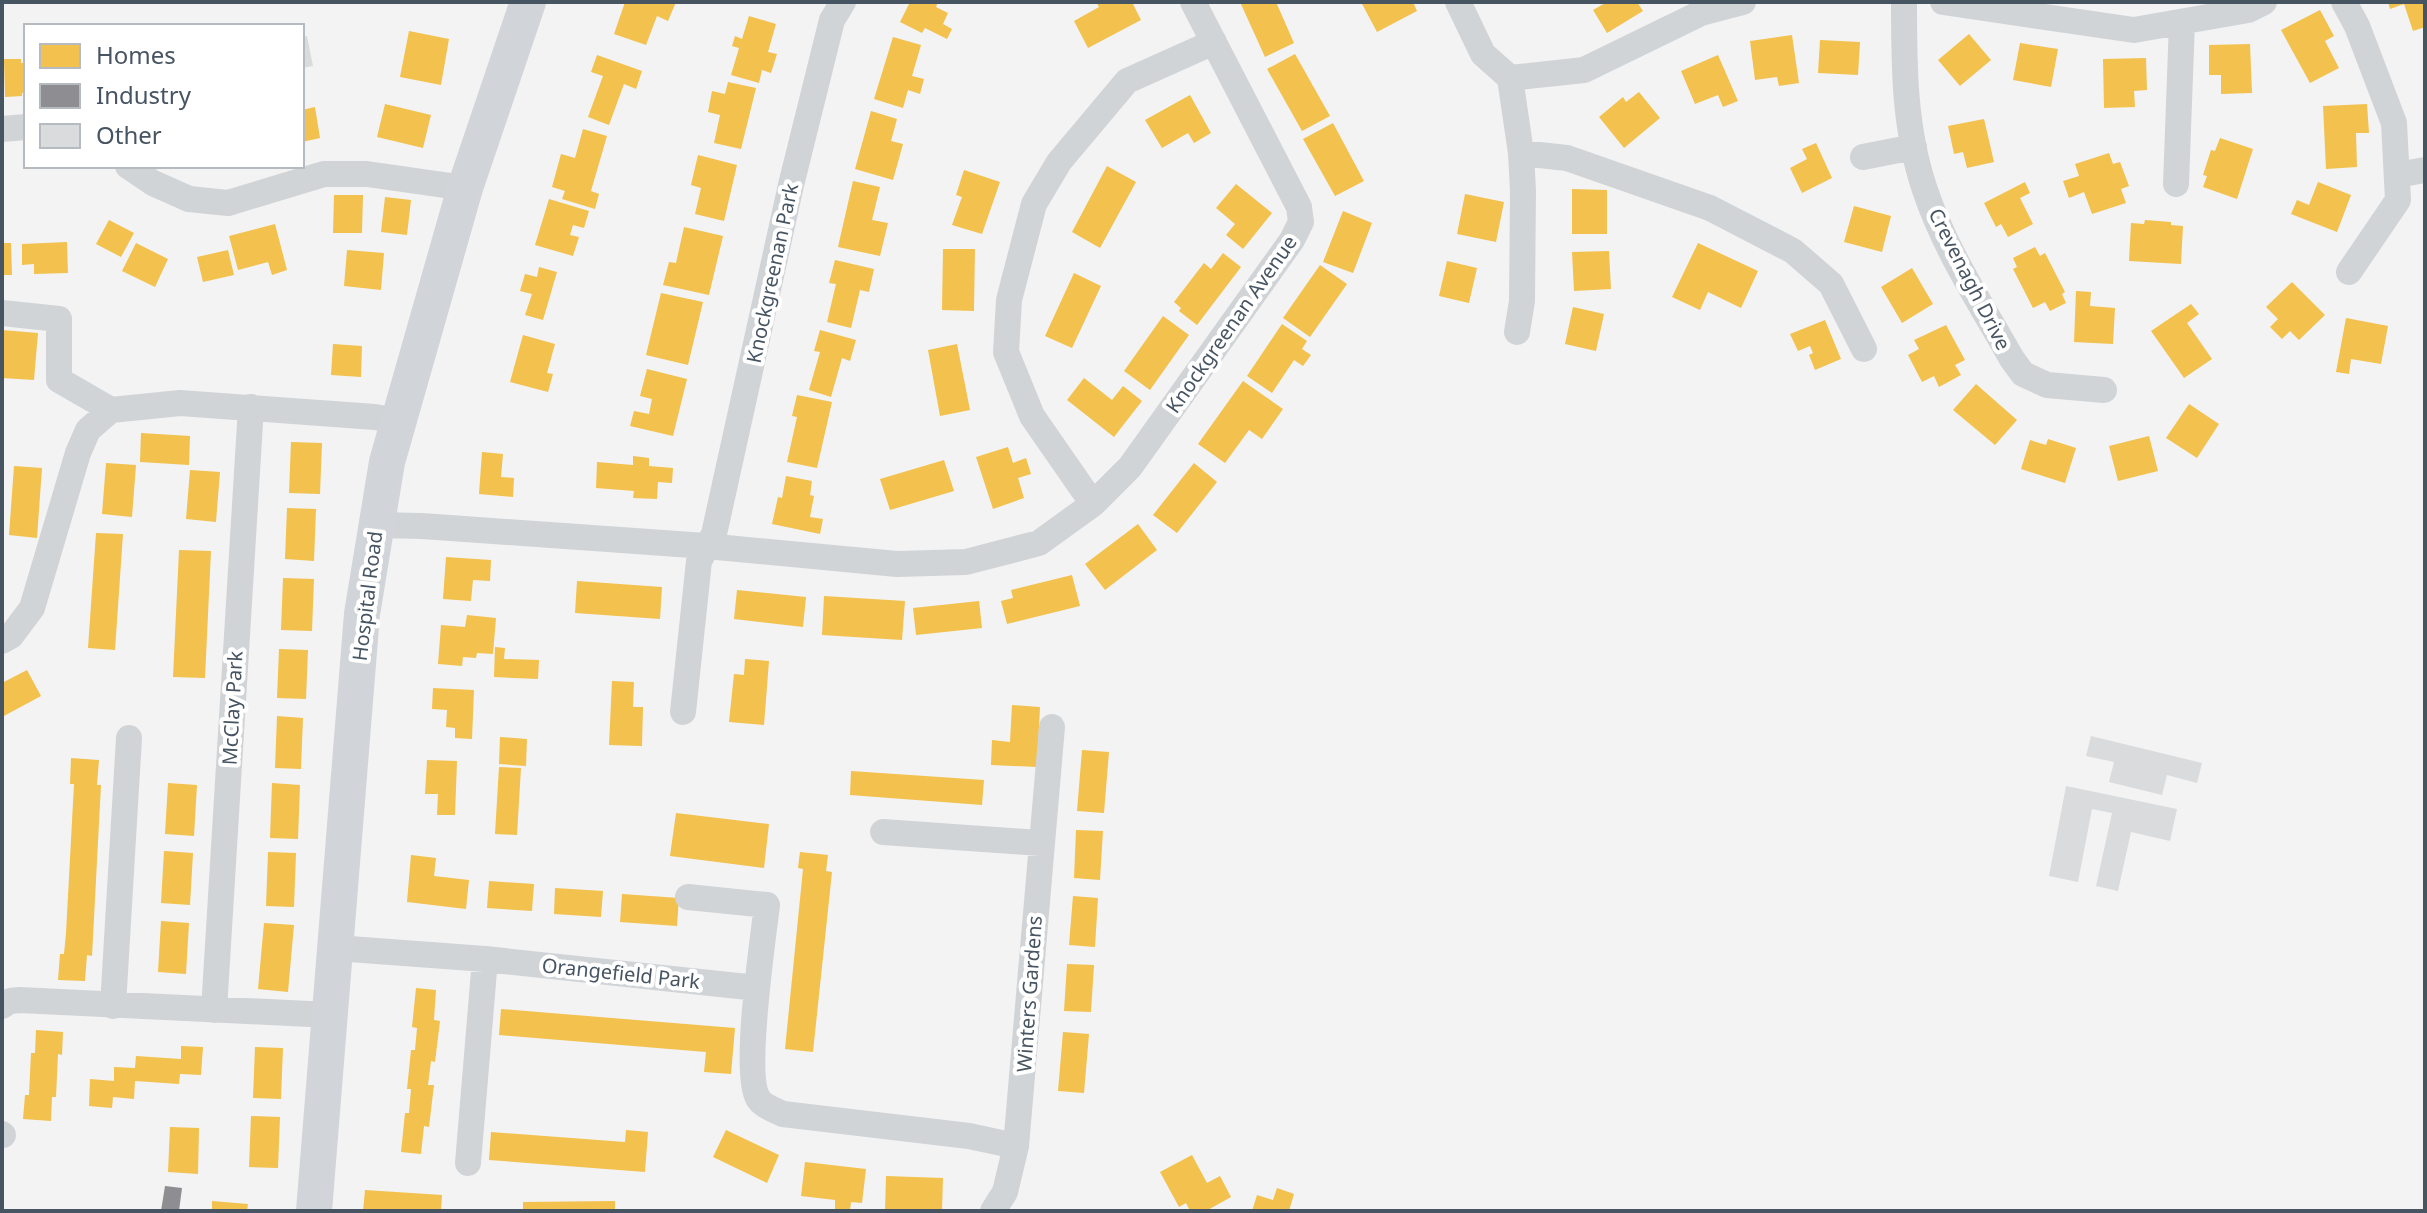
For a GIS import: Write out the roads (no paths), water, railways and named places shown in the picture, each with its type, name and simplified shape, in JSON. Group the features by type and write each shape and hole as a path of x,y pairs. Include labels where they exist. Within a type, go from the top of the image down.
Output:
{"main road":[{"name":"Hospital Road","path":"314,1211 362,614 387,462 465,188 528,2"}],"street":[{"name":"Knockgreenan Park","path":"683,712 699,561 714,534 791,185 832,20 843,2"},
{"name":"Knockgreenan Avenue","path":"706,546 897,564 966,562 1039,543 1093,504 1130,467 1284,252 1301,222 1299,207 1193,2"},
{"path":"1458,2 1483,54 1510,78 1521,153 1522,301 1517,332"},
{"path":"1510,78 1584,70 1701,13 1743,2"},
{"name":"Crevenagh Drive","path":"1904,2 1907,115 1925,190 1947,242 2023,374 2047,385 2104,390"},
{"path":"1943,2 1974,4 2134,30 2248,10 2264,2"},
{"path":"2344,2 2357,26 2394,123 2398,200 2349,272"},
{"path":"2176,184 2182,22"},
{"path":"1093,504 1032,416 1006,352 1009,300 1030,218 1034,204 1059,162 1127,81 1214,42"},
{"path":"2,129 24,127"},
{"path":"1863,157 1914,147"},
{"path":"1521,153 1567,158 1710,208 1793,251 1831,284 1864,349"},
{"path":"131,168 153,183 189,199 228,203 324,174 367,174 465,188"},
{"path":"2397,175 2425,170"},
{"path":"2,313 59,319 59,380 111,410"},
{"path":"2,641 11,636 32,608 78,453 88,430 111,410 180,403 398,421"},
{"name":"McClay Park","path":"214,1010 251,407"},
{"path":"376,525 706,546"},
{"name":"Winters Gardens","path":"993,1211 1005,1192 1016,1146 1052,727"},
{"path":"113,1006 129,738"},
{"path":"883,832 1040,843"},
{"path":"688,897 767,905 757,988 752,1084 759,1101 783,1114 940,1132 1016,1146"},
{"name":"Orangefield Park","path":"336,948 485,959 757,988"},
{"path":"468,1163 485,959"},
{"path":"2,1006 20,1000 330,1015"}]}
